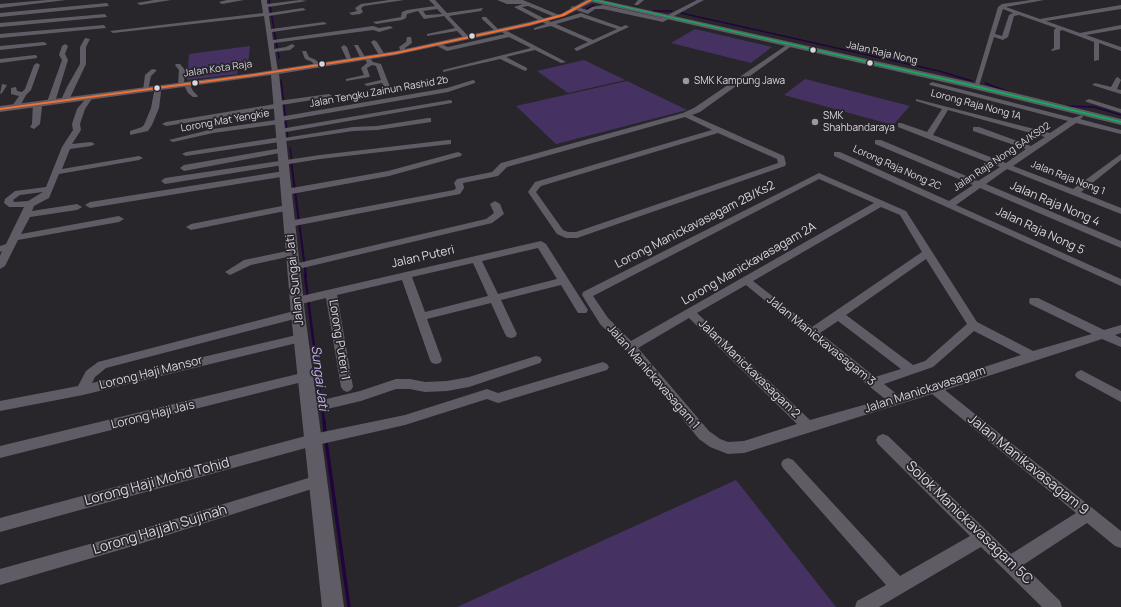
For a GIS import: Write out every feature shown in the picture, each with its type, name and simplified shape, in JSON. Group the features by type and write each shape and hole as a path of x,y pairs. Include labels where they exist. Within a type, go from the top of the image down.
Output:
{"main road":[{"path":"558,16 592,0"},
{"name":"Jalan Raja Nong","path":"592,0 609,2"},
{"name":"Jalan Raja Nong","path":"599,0 636,7 666,18 810,48 1121,122"},
{"path":"586,2 609,2"},
{"name":"Jalan Kota Raja","path":"0,109 254,75 274,68 297,69 350,60 367,60 382,55 441,47 467,38 542,21 558,16 575,8"},
{"path":"784,49 810,48"},
{"name":"Jalan Sungai Jati","path":"274,68 281,103 282,130 288,162 284,174 291,191 303,303 301,338 306,377 318,407 322,438 318,481 333,607"},
{"path":"254,75 268,76 276,83 279,77 297,69"}],"street":[{"path":"0,6 63,0"},
{"path":"140,3 168,0"},
{"path":"222,2 241,0"},
{"path":"352,13 360,12 358,8 363,5 401,0"},
{"path":"432,0 457,29 467,38"},
{"path":"500,0 507,2 521,1 558,16"},
{"path":"636,7 641,0"},
{"path":"575,8 588,12 594,8 603,7 666,18 701,0"},
{"path":"1001,7 1041,0"},
{"path":"113,31 267,9 304,1"},
{"path":"528,4 517,7 542,21 594,42"},
{"path":"0,15 107,5"},
{"path":"376,22 404,18 405,12 438,7"},
{"path":"1001,7 1121,49"},
{"path":"963,92 973,86 1001,7"},
{"path":"1039,20 1121,7"},
{"path":"267,9 267,22 273,36 276,51 274,68"},
{"path":"126,25 267,9 304,10"},
{"path":"423,24 481,9"},
{"path":"420,10 424,17 447,17"},
{"path":"546,12 554,10 566,12"},
{"path":"992,35 1003,38 1006,36 1012,15 1020,13"},
{"path":"536,29 584,15 625,28 577,48"},
{"path":"0,26 105,16"},
{"path":"484,18 500,31 563,62"},
{"path":"260,22 267,22"},
{"path":"273,36 325,26"},
{"path":"0,36 104,27"},
{"path":"1078,34 1121,27"},
{"path":"273,36 373,28 379,30 390,28"},
{"path":"1054,50 1057,49 1058,30 1062,28"},
{"path":"429,35 457,29"},
{"name":"Jalan Kota Raja","path":"441,47 510,35"},
{"path":"403,52 402,47 409,43 410,38"},
{"path":"65,100 70,87 83,64 83,47 87,39"},
{"path":"1096,60 1096,43 1098,41"},
{"path":"374,42 382,55"},
{"path":"0,48 44,44"},
{"path":"191,227 293,219 457,192 460,188 458,183 460,181 495,174 504,165 686,115 697,110 791,44"},
{"path":"51,102 65,60 65,57 62,55 65,46"},
{"path":"276,51 292,46"},
{"path":"356,46 367,60 379,65 389,92"},
{"path":"344,47 350,60"},
{"path":"445,71 536,48"},
{"path":"304,52 307,58 314,61 317,65"},
{"path":"0,61 36,57"},
{"path":"501,57 525,69"},
{"path":"348,80 368,76 364,68 367,60"},
{"path":"178,64 182,70 184,84 194,96"},
{"path":"16,106 23,94 28,90 37,65"},
{"path":"145,90 148,76 154,70"},
{"path":"1113,90 1118,79"},
{"path":"367,84 385,81"},
{"name":"Jalan Tengku Zainun Rashid 2b","path":"282,130 448,90 473,82"},
{"path":"932,84 1076,119 1121,132"},
{"path":"0,92 4,85"},
{"path":"1095,85 1121,92"},
{"path":"14,88 13,93 23,94"},
{"path":"133,133 145,129 148,125 155,108 158,92 157,88"},
{"path":"166,124 281,103 329,96"},
{"path":"48,189 18,194 9,199 9,204 30,204 46,196 66,147 77,130 76,124 81,109 90,97"},
{"name":"Lorong Raja Nong 1A","path":"918,100 1052,136"},
{"path":"1089,101 1121,111"},
{"path":"208,146 282,130 450,102"},
{"path":"34,127 36,124 38,107 36,104"},
{"path":"928,136 946,108"},
{"name":"Jalan Raja Nong 6A/KS02","path":"949,204 1085,114"},
{"path":"686,115 781,158 782,164 572,236 560,232 532,192 538,184 545,181 719,130"},
{"path":"186,154 282,130 377,128 428,120"},
{"name":"Jalan Raja Nong 1","path":"901,125 1121,211"},
{"path":"976,129 1032,149"},
{"path":"184,168 282,130"},
{"name":"Lorong Mat Yengkie","path":"173,140 213,131 282,130"},
{"path":"165,181 288,162 448,142"},
{"name":"Jalan Raja Nong 4","path":"878,142 1121,245"},
{"path":"66,147 91,144"},
{"path":"291,191 389,174 458,154"},
{"name":"Lorong Raja Nong 2C","path":"837,154 949,204"},
{"path":"1074,193 1121,156"},
{"path":"56,172 139,158"},
{"path":"90,205 284,174"},
{"name":"Lorong Manickavasagam 2B/Ks2","path":"587,296 815,177 824,177 881,203"},
{"path":"881,203 903,213 973,325 1032,356"},
{"name":"Lorong Manickavasagam 2A","path":"630,348 881,203"},
{"path":"0,266 8,244 26,215 30,204"},
{"path":"230,272 248,262 298,262 489,221 498,214 495,204"},
{"name":"Jalan Raja Nong 5","path":"949,204 1121,283"},
{"path":"26,215 76,207"},
{"path":"8,244 119,219"},
{"name":"Jalan Puteri","path":"83,390 90,374 102,365 331,293 406,274 541,244 563,280"},
{"path":"812,333 928,252"},
{"path":"476,259 511,334"},
{"path":"406,274 436,360"},
{"path":"420,317 563,280 582,310"},
{"name":"Jalan Manickavasagam 3","path":"747,281 896,402"},
{"name":"Lorong Puteri 1","path":"331,293 347,387"},
{"name":"Jalan Manickavasagam 1","path":"587,296 604,321 630,348 704,435 716,443 728,448"},
{"path":"1034,301 1121,343"},
{"name":"Jalan Manickavasagam 2","path":"690,313 808,426"},
{"path":"838,315 912,370"},
{"path":"873,383 929,364 973,325"},
{"name":"Jalan Manickavasagam","path":"728,448 744,447 808,426 896,402 1032,356 1121,329"},
{"name":"Lorong Haji Mansor","path":"0,406 83,390 301,338"},
{"path":"318,407 361,396 396,384 410,384 425,387 447,386 469,382 536,360"},
{"name":"Lorong Haji Mohd Tohid","path":"0,525 322,438 405,420 487,394 498,398 603,367"},
{"path":"1081,375 1121,397"},
{"name":"Lorong Haji Jais","path":"0,452 306,377"},
{"name":"Jalan Manikavasagam 9","path":"934,388 1121,541"},
{"name":"Solok Manickavasagam 5C","path":"883,440 1054,607"},
{"path":"788,464 898,586"},
{"name":"Lorong Hajjah Sujinah","path":"0,577 164,530 318,481"},
{"path":"1010,564 1087,514"},
{"path":"863,607 983,537"}],"shaded area":[{"path":"695,29 772,47 751,63 671,43"},
{"path":"250,46 248,64 239,65 237,74 187,80 189,54"},
{"path":"584,60 625,80 568,93 537,71"},
{"path":"805,79 910,106 893,125 784,95"},
{"path":"627,81 687,110 556,144 516,106"},
{"path":"736,480 836,607 457,607"}],"waterway":[{"name":"Sungai Jati","path":"269,0 279,58"},
{"path":"587,9 594,5"},
{"path":"653,11 672,11"},
{"path":"681,13 939,71 972,81"},
{"name":"Sungai Jati","path":"281,80 288,139"},
{"path":"985,83 1009,92"},
{"path":"1065,106 1094,107 1121,115"},
{"name":"Sungai Jati","path":"290,148 292,161"},
{"name":"Sungai Jati","path":"291,160 306,276"},
{"name":"Sungai Jati","path":"305,275 321,402"},
{"name":"Sungai Jati","path":"322,407 324,422"},
{"name":"Sungai Jati","path":"324,421 325,434"},
{"name":"Sungai Jati","path":"326,441 349,607"}],"transit line":[{"path":"0,109 254,75 396,53 530,24 563,15 591,0"},
{"path":"593,0 970,85 1121,122"}],"place":[{"name":"SMK Kampung Jawa","path":"686,81"},
{"name":"SMK Shahbandaraya","path":"815,122"}]}
